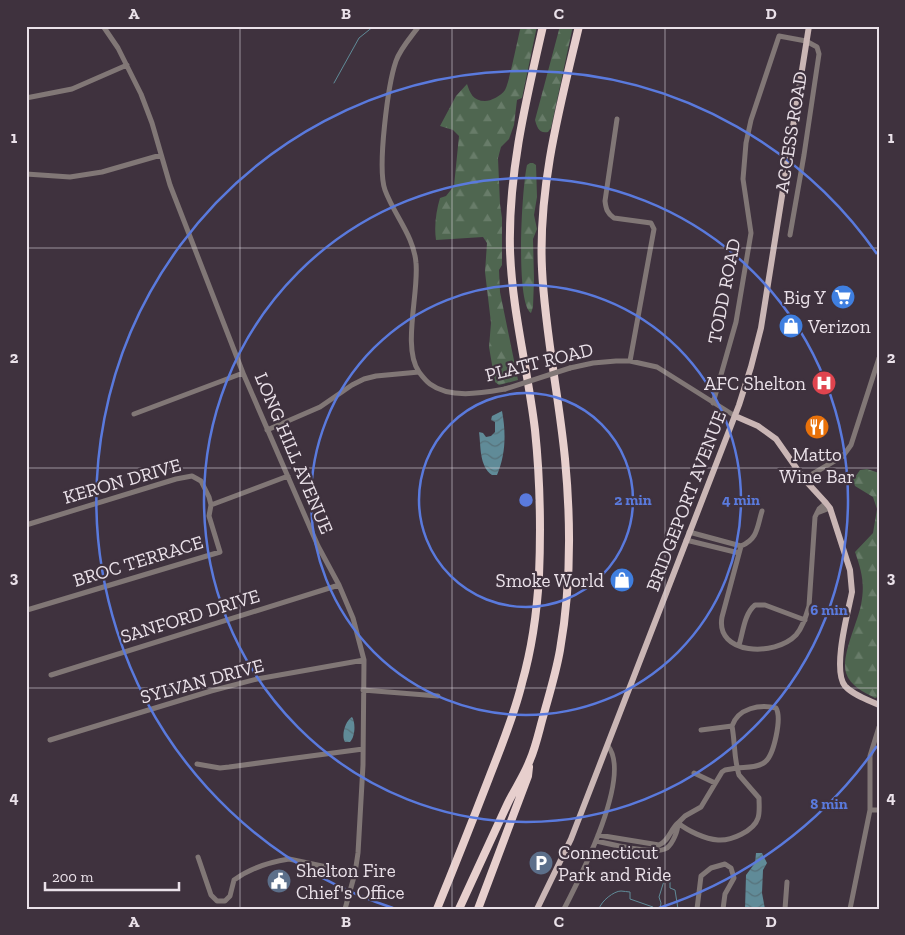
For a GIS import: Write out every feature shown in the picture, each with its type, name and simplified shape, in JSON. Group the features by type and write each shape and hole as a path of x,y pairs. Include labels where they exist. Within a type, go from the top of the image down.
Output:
{"highway":[{"path":"437,909 502,744 522,684 534,624 539,576 539,488 535,430 514,300 510,250 512,194 518,143 543,26"},
{"path":"478,909 528,776 530,762 554,680 567,592 569,504 565,457 546,321 542,267 543,224 549,166 559,110 579,26"},
{"path":"459,909 508,803 530,762"}],"main road":[{"name":"BRIDGEPORT AVENUE","path":"537,909 571,839 608,746 735,416 752,367 761,328 809,26"},
{"path":"735,416 758,426 776,439 804,479 828,505 850,570 852,592 840,653 841,676 844,684 850,691 879,705"}],"street":[{"name":"LONG HILL AVENUE","path":"103,26 127,65 152,124 160,155 209,288 267,430 318,546 339,585 352,618 364,660 360,833 355,873 345,909"},
{"path":"267,430 320,407 347,388 364,379 419,372 413,362 411,341 417,272 415,253 408,235 384,189 382,168 391,78 396,59 419,26"},
{"name":"TODD ROAD","path":"713,403 736,322 751,233 743,178 744,158 751,120 778,36 806,41"},
{"name":"ACCESS ROAD","path":"790,235 819,54 817,47 806,41"},
{"path":"26,98 72,89 127,65"},
{"path":"617,119 605,202 606,209 609,215 614,218 651,223 654,229 630,361"},
{"path":"26,174 70,177 102,172 160,155"},
{"path":"804,479 843,456 851,445 879,358"},
{"name":"PLATT ROAD","path":"419,372 430,384 447,392 472,393 505,389 570,368 602,362 630,361 657,367 735,416"},
{"path":"134,414 243,373"},
{"name":"KERON DRIVE","path":"26,525 186,476 197,478 201,482 211,504"},
{"path":"211,504 288,476"},
{"name":"BROC TERRACE","path":"27,610 220,552 209,516 211,504"},
{"path":"741,546 721,628 726,637 739,645 762,650 777,647 795,637 804,620 809,606 815,522 819,508 828,505"},
{"path":"689,532 741,546 755,537 762,511"},
{"path":"686,540 739,553"},
{"name":"SANFORD DRIVE","path":"51,675 339,585"},
{"path":"739,645 750,610 755,605 765,605 804,620"},
{"name":"SYLVAN DRIVE","path":"50,740 210,691 364,660"},
{"path":"363,690 438,696"},
{"path":"597,838 655,848 667,848 678,829 678,823 685,816 701,807 722,772 725,770 737,768 760,765 770,757 777,730 778,711 772,707 750,709 737,716 732,726 737,768 740,778 755,791 759,798 758,818 748,829 727,839 715,840 693,832 678,823"},
{"path":"701,730 732,726"},
{"path":"850,909 870,810 870,756 879,727"},
{"path":"564,909 597,838 611,794 615,775 611,750 608,746"},
{"path":"197,764 229,768 363,749"},
{"path":"694,773 715,783"},
{"path":"870,810 879,810"},
{"path":"198,857 211,895 217,901 224,902 230,896 234,880 279,861 289,859 355,873"},
{"path":"697,909 701,876 711,868 724,864 732,868 734,878 725,894 722,909"},
{"path":"785,909 787,882"}],"green space":[{"path":"521,26 537,26 522,98 517,100 514,125 509,139 501,147 498,158 502,218 502,265 499,270 500,292 518,380 499,385 495,382 489,347 491,323 485,272 487,243 483,237 436,240 437,208 440,198 446,196 454,186 459,136 453,130 440,126 456,96 467,84 473,96 481,101 493,99 505,90"},
{"path":"560,26 573,26 551,128 548,132 542,132 535,120"},
{"path":"530,163 536,165 537,197 534,215 537,229 533,239 534,279 531,313 526,305 521,267 525,177 527,165"},
{"path":"867,469 879,473 879,693 878,697 875,698 851,682 846,673 845,666 847,649 859,613 863,591 862,578 855,552 873,533 877,509 873,497 855,486 853,480 860,470"}],"water":[{"path":"502,411 505,435 504,451 497,475 492,475 483,461 479,432 483,433 486,437 491,436 495,432 495,422 491,420 492,416"},
{"path":"352,717 354,726 353,737 350,742 345,742 343,736 344,729"},
{"path":"756,853 762,853 767,863 763,870 762,893 765,909 745,909 746,875 755,863"}],"waterway":[{"path":"334,83 359,38 374,26"},
{"path":"660,909 659,897 664,881 670,882 670,888 675,890 678,909"},
{"path":"599,909 608,897 621,891 630,892 630,899 655,909"}],"place":[{"name":"Big Y","path":"843,297"},
{"name":"Verizon","path":"791,326"},
{"name":"AFC Shelton","path":"824,383"},
{"name":"Matto Wine Bar","path":"817,427"},
{"name":"Smoke World","path":"622,580"},
{"name":"Connecticut Park and Ride","path":"541,863"},
{"name":"Shelton Fire Chief's Office","path":"279,881"}]}
